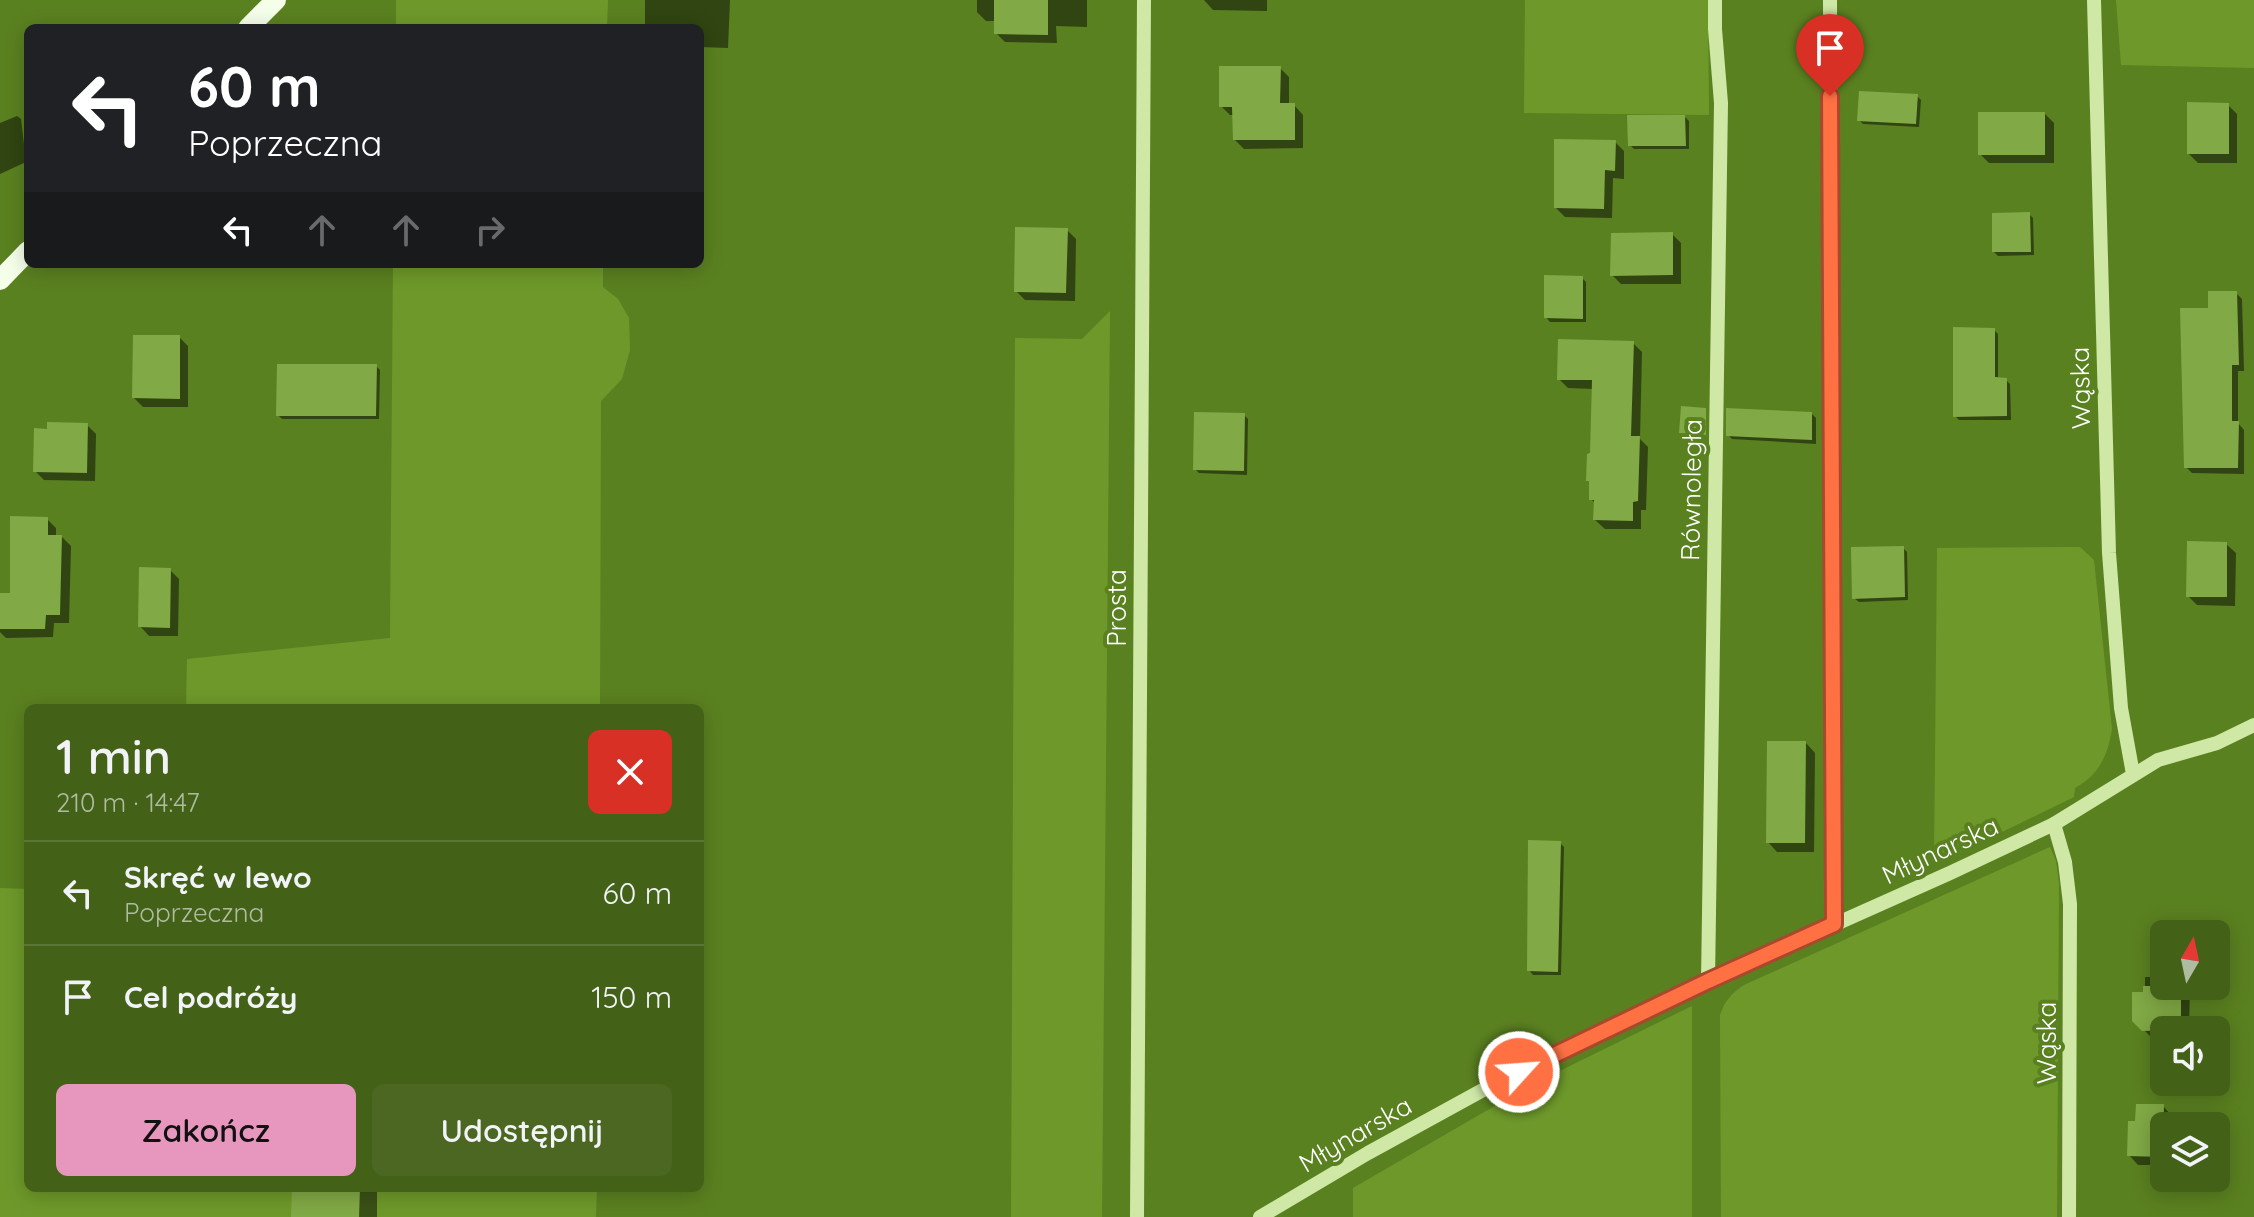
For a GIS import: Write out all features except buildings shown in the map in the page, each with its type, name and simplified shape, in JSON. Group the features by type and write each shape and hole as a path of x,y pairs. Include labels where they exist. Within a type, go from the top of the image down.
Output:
{"main road":[{"path":"252,24 276,0"},
{"path":"0,280 24,255"}],"street":[{"name":"Prosta","path":"1137,1217 1144,0"},
{"name":"Równoległa","path":"1708,981 1721,103 1715,0"},
{"path":"1830,0 1834,924"},
{"name":"Wąska","path":"2094,0 2109,553 2121,708 2133,774"},
{"name":"Młynarska","path":"1260,1217 1440,1113 1708,981 2054,824 2158,760 2217,743 2254,725"},
{"name":"Wąska","path":"2054,824 2065,862 2070,904 2069,1217"}],"green space":[{"path":"396,0 608,0 607,24 396,24"},
{"path":"1525,0 1708,0 1709,115 1524,113"},
{"path":"2116,0 2254,0 2254,68 2121,65"},
{"path":"393,268 603,268 603,287 618,299 629,318 630,350 622,379 601,401 600,704 186,704 187,659 390,638"},
{"path":"1110,311 1102,1217 1011,1217 1015,338 1082,339"},
{"path":"2080,547 2094,560 2112,729 2105,756 2090,777 2075,788 2074,797 1934,865 1937,548"},
{"path":"2050,847 2056,861 2059,884 2057,1217 1721,1217 1720,1015 1729,997 1744,985"},
{"path":"0,888 24,889 24,1192 597,1192 596,1217 0,1217"},
{"path":"1692,1006 1692,1217 1353,1217 1353,1188 1529,1086"}],"route":[{"path":"1519,1072 1834,924 1830,96"}]}
